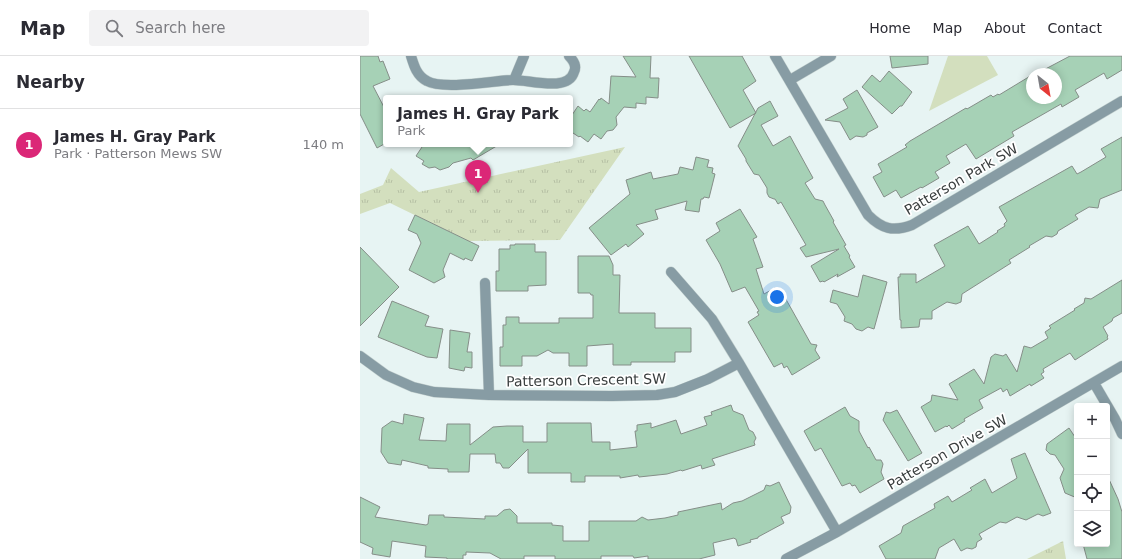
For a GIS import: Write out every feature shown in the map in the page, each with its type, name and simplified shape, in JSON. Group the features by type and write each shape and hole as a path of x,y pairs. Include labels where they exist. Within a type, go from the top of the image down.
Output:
{"street":[{"path":"411,56 417,73 428,82 440,84 472,84 514,80 546,84 563,83 572,77 575,68 569,56"},
{"path":"514,80 524,56"},
{"name":"Patterson Park SW","path":"775,56 868,215 881,226 900,229 919,221 1122,101"},
{"path":"790,80 831,56"},
{"path":"671,272 712,319 837,532"},
{"path":"485,283 489,395"},
{"name":"Patterson Crescent SW","path":"360,356 386,374 413,387 434,392 489,395 657,395 675,392 708,379 739,363"},
{"name":"Patterson Drive SW","path":"786,559 837,532 1122,366"},
{"path":"1094,383 1122,434"}],"green space":[{"path":"948,56 987,56 998,75 929,111"},
{"path":"625,147 560,240 468,241 390,203 360,214 360,194 383,185 391,168 419,192"},
{"path":"1063,541 1066,559 1027,559"}],"building":[{"path":"360,56 378,56 380,62 383,61 390,79 373,86 383,105 383,145 377,148 360,114"},
{"path":"623,56 651,56 650,78 659,78 658,98 646,97 646,104 636,103 636,108 624,107 616,117 617,125 613,130 607,131 601,139 594,134 588,142 573,133 573,114 578,106 584,111 586,109 590,112 601,98 609,104 611,76 636,77"},
{"path":"689,56 742,56 756,81 743,90 756,113 730,128"},
{"path":"890,56 928,56 928,64 892,68"},
{"path":"1070,56 1122,56 1122,70 1107,79 1104,73 1075,90 1079,97 1062,107 1062,68 1047,68"},
{"path":"889,71 912,92 902,106 900,106 892,114 862,87 872,75 880,82"},
{"path":"1026,79 1026,104 1061,104 1012,132 1014,136 976,159 966,144 946,156 950,163 935,172 939,178 922,188 921,187 901,198 896,190 884,197 873,177 882,172 878,164 907,147 905,145 910,141 966,108 967,109 991,95 993,97 998,94 999,95"},
{"path":"857,90 878,127 863,137 856,136 850,140 840,122 825,120 848,108 843,99"},
{"path":"770,101 778,116 761,125 773,146 790,136 813,178 805,183 815,199 823,201 846,245 844,246 855,267 824,282 820,282 811,266 839,249 806,257 800,248 806,245 781,202 778,204 775,199 769,197 767,188 759,175 754,174 738,146 758,108"},
{"path":"1122,137 1122,190 1100,199 1098,208 1089,207 1075,215 1078,219 1058,231 1057,234 1052,237 1046,236 1029,246 1030,247 1009,260 1011,263 962,294 961,302 956,304 947,302 932,311 932,319 920,319 919,327 901,328 898,277 900,277 900,274 916,274 916,283 945,266 934,245 968,226 979,244 1005,226 1004,224 1007,221 999,207 1072,166 1077,174 1081,172 1106,157 1101,149"},
{"path":"422,147 495,147 473,160 471,158 453,163 449,167 440,170 435,167 429,168 422,164 424,161 416,156"},
{"path":"696,157 709,160 707,167 713,168 712,173 715,174 709,198 704,197 701,199 699,212 685,210 687,201 655,210 658,219 636,225 644,234 628,247 626,244 611,255 589,228 630,194 626,180 651,172 653,179 678,174 680,167 693,170"},
{"path":"740,209 757,237 753,239 763,267 756,269 764,294 775,288 781,295 783,294 811,344 817,345 815,350 820,358 792,375 787,366 784,368 782,363 774,367 748,322 759,315 757,312 759,311 745,287 732,292 720,264 706,240 720,231 716,223"},
{"path":"415,215 479,246 472,261 465,258 464,260 450,253 443,270 445,277 434,283 409,270 421,243 417,234 408,230"},
{"path":"535,244 535,252 546,252 546,285 528,286 528,291 496,291 496,271 499,271 499,249 510,249 510,245"},
{"path":"360,247 399,287 360,326"},
{"path":"578,256 609,256 613,265 613,275 620,275 619,313 655,313 655,328 691,328 691,352 675,352 675,362 631,362 631,365 613,365 613,344 587,346 587,366 569,366 569,353 553,353 548,350 537,356 522,356 522,366 500,366 500,347 503,347 503,325 506,325 506,317 519,317 519,323 559,323 559,318 593,318 593,295 590,293 578,293"},
{"path":"863,275 887,282 874,329 868,327 862,331 856,329 852,324 844,321 845,317 837,304 830,302 833,290 858,297"},
{"path":"1122,280 1122,313 1113,318 1112,321 1103,327 1108,339 1075,360 1070,353 1043,369 1044,372 1041,374 1044,378 1031,386 1030,384 1010,396 1007,389 1003,392 1001,388 979,400 983,408 964,419 965,421 952,429 949,425 935,432 921,407 931,401 932,395 958,400 949,384 974,369 984,384 991,357 995,354 1003,356 1006,354 1017,372 1024,346 1031,348 1048,338 1045,332 1051,328 1049,326 1084,303 1085,298 1091,299"},
{"path":"392,301 429,316 425,326 443,329 437,358 427,357 378,337"},
{"path":"450,330 470,333 467,352 472,352 472,368 465,367 464,371 449,368"},
{"path":"731,405 733,411 743,415 749,430 753,432 756,438 754,442 755,445 712,459 715,465 702,469 701,465 667,474 639,477 638,475 620,478 620,476 585,476 585,482 571,482 571,473 528,473 528,449 509,468 503,468 500,463 496,463 495,454 470,454 469,472 448,472 448,469 428,468 428,466 402,460 401,465 388,463 381,452 382,428 392,421 403,424 404,414 424,418 419,440 446,441 447,424 470,424 470,445 493,427 523,426 523,442 547,442 547,423 591,423 592,442 610,442 610,450 637,447 635,431 637,431 637,425 651,423 651,428 676,420 681,434 707,425 704,417 712,415 711,412"},
{"path":"845,407 850,416 859,421 859,431 868,448 869,447 876,460 881,460 883,464 881,472 884,479 860,493 855,485 852,486 850,483 842,486 821,448 815,451 804,431"},
{"path":"897,410 922,453 908,461 883,420 886,412 890,413"},
{"path":"1069,428 1074,436 1074,497 1065,493 1060,478 1064,469 1055,455 1050,454 1046,450 1047,444"},
{"path":"1025,453 1051,513 1043,516 1038,514 1026,520 1017,517 1006,523 1000,522 979,534 982,539 977,542 976,547 972,549 967,548 961,551 954,539 939,548 935,559 886,559 879,546 901,533 903,526 935,508 934,504 948,496 952,502 972,490 970,488 985,479 992,493 1014,480 1017,478 1011,459"},
{"path":"779,482 791,507 790,513 781,517 784,523 758,538 750,540 751,542 738,546 736,539 734,538 713,543 715,555 699,559 648,559 648,556 634,558 633,556 601,556 601,559 555,559 555,556 524,556 524,559 501,559 490,553 466,552 466,555 463,555 463,559 447,559 425,557 426,546 392,541 390,557 372,554 373,548 360,542 360,497 380,507 375,517 426,525 428,524 429,515 485,519 485,516 497,516 504,510 510,509 517,516 517,523 552,523 552,525 563,526 563,541 589,541 589,521 636,521 642,517 648,520 665,518 678,515 678,512 721,503 722,510 733,503 742,501 764,490 766,485 770,486"},
{"path":"1110,482 1122,512 1122,559 1087,559 1084,547 1110,547"}],"place":[{"name":"James H. Gray Park","path":"478,193"}]}
